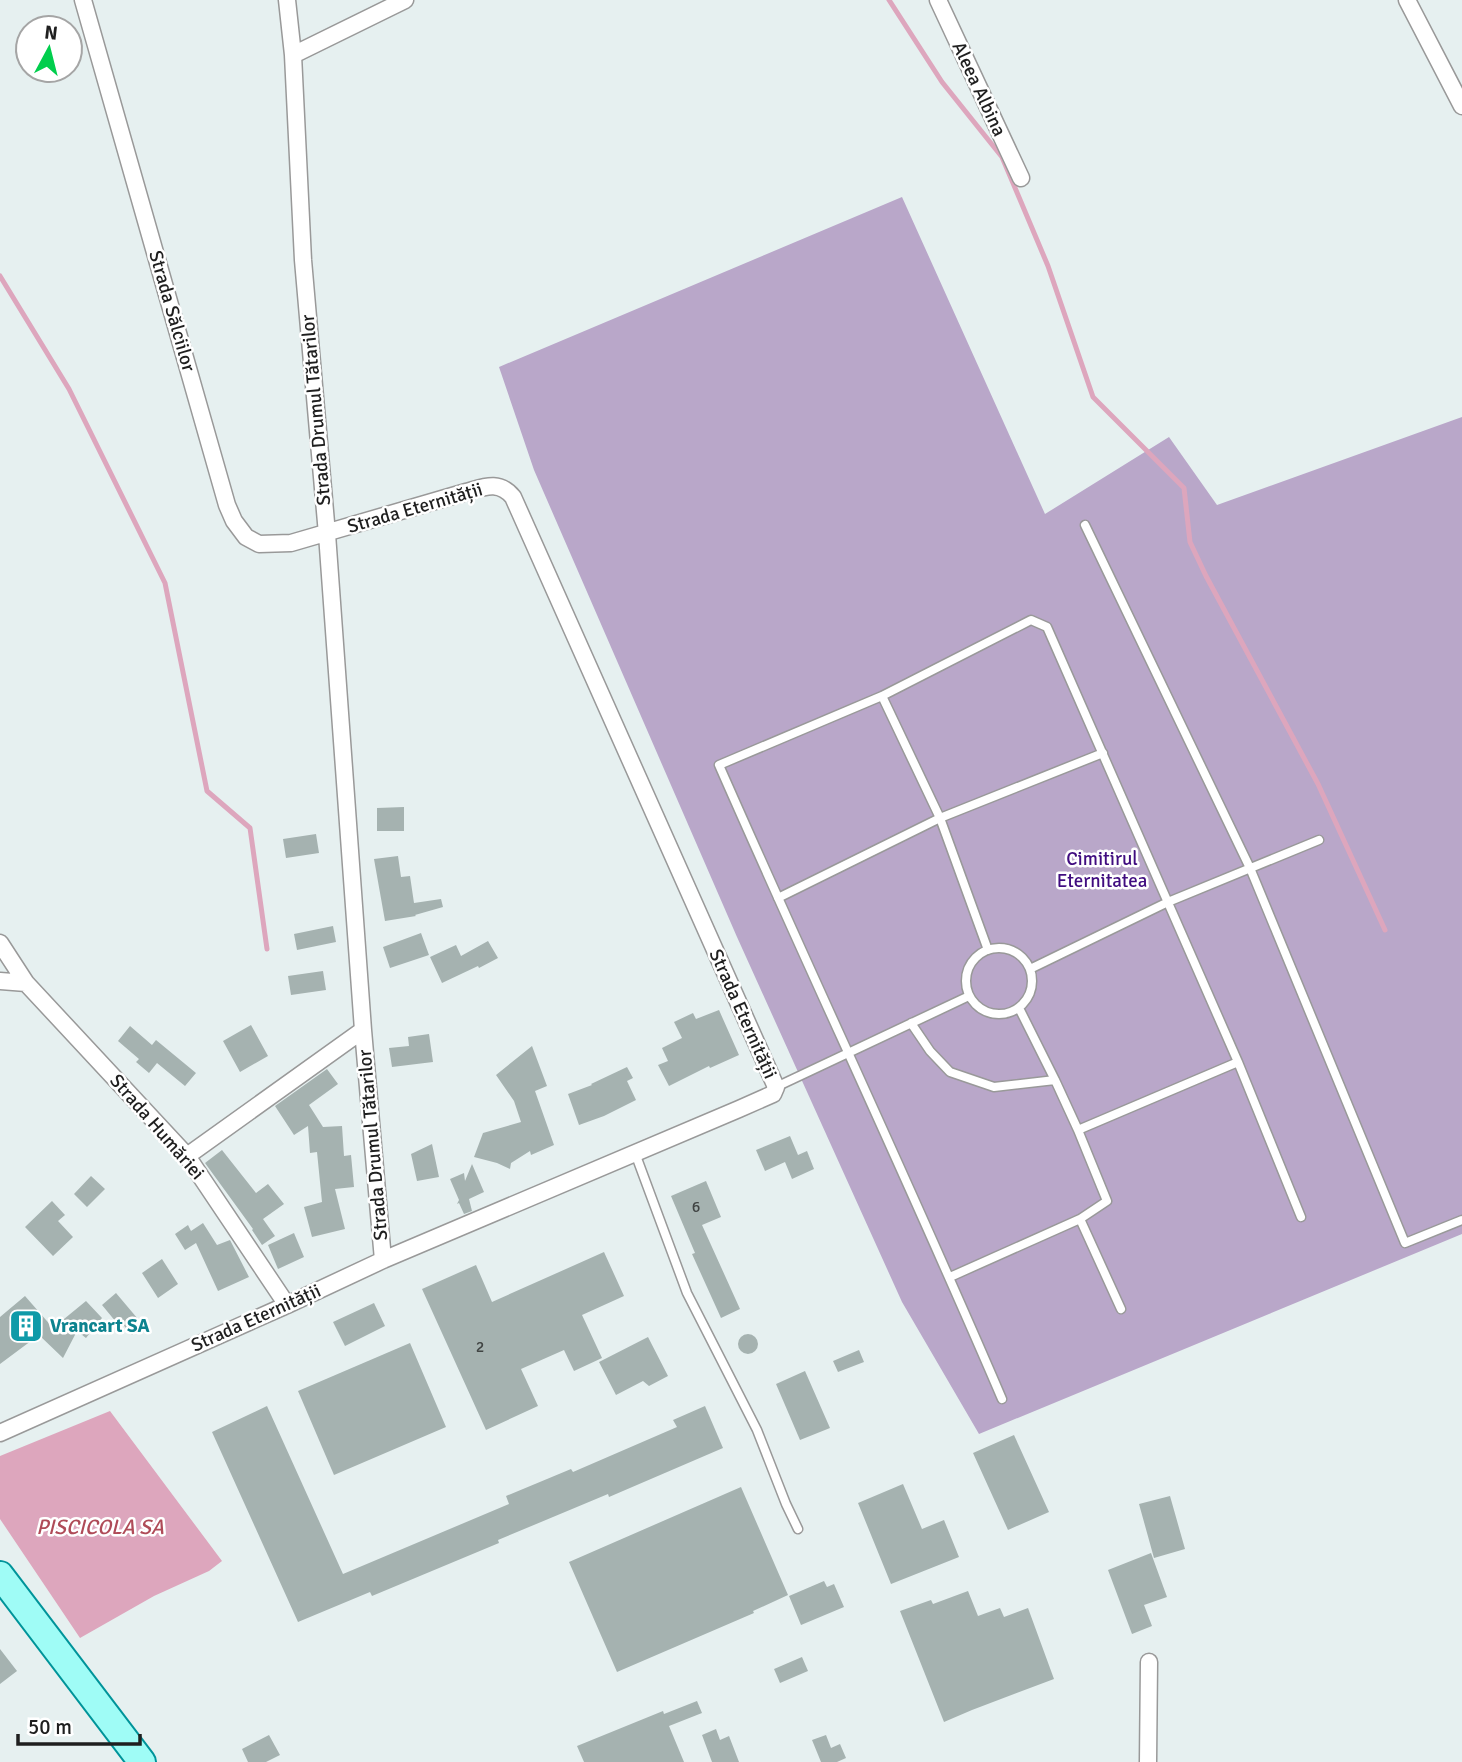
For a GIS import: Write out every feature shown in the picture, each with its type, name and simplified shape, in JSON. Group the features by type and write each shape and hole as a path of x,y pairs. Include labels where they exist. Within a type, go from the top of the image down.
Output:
{"main road":[{"path":"0,1575 142,1762"}],"street":[{"name":"Strada Sălciilor","path":"83,0 230,513 246,537 259,544 291,543 327,534"},
{"name":"Strada Drumul Tătarilor","path":"287,0 293,55 303,260 383,1260"},
{"path":"293,55 405,0"},
{"name":"Aleea Albina","path":"938,0 1021,178"},
{"path":"1407,0 1462,106"},
{"name":"Strada Eternității","path":"0,1433 383,1260 773,1094 776,1087 513,497 507,489 492,485 327,534"},
{"name":"Strada Humăriei","path":"0,943 26,983 187,1156 287,1305"},
{"path":"0,981 26,983"},
{"name":"Strada Drumul Tătarilor","path":"187,1156 363,1030"},
{"path":"1148,1762 1149,1662"}],"lane":[{"path":"1085,525 1250,868 1405,1243 1462,1220"},
{"path":"1002,1399 950,1277 719,765 882,696 1031,620 1048,627 1238,1062 1301,1217"},
{"path":"882,696 940,818 988,950"},
{"path":"778,898 940,818 1103,753"},
{"path":"1030,969 1168,902 1319,840"},
{"path":"1004,949 1015,953 1030,969 1031,990 1027,1000 1010,1013 989,1013 979,1008 969,996 965,980 968,969 974,959 988,950 1004,949"},
{"path":"776,1087 969,996"},
{"path":"950,1277 1080,1219 1107,1201 1079,1130 1019,1008"},
{"path":"911,1023 930,1051 950,1072 994,1087 1055,1080"},
{"path":"1079,1130 1238,1062"},
{"path":"635,1153 687,1293 757,1430 798,1529"},
{"path":"1080,1219 1121,1309"}],"green space":[{"name":"Cimitirul Eternitatea","path":"902,197 1045,514 1169,437 1217,505 1462,417 1462,1234 979,1434 902,1302 737,937 534,470 499,367"}],"water":[{"name":"PISCICOLA SA","path":"110,1411 222,1561 209,1571 154,1596 80,1638 0,1519 0,1456"}],"building":[{"path":"404,807 404,831 377,831 377,808"},
{"path":"316,834 319,853 286,858 283,839"},
{"path":"398,856 401,877 410,876 414,903 441,899 443,907 416,916 385,921 374,859"},
{"path":"333,926 336,942 297,950 294,934"},
{"path":"421,933 429,955 390,968 383,947"},
{"path":"488,941 498,958 442,983 430,957 456,945 461,956"},
{"path":"323,971 326,990 291,995 288,976"},
{"path":"719,1010 739,1055 669,1086 658,1065 668,1061 662,1048 682,1038 674,1022 693,1013 696,1019"},
{"path":"251,1025 268,1056 240,1072 223,1041"},
{"path":"130,1026 152,1045 156,1040 196,1073 185,1086 157,1063 149,1073 136,1062 139,1059 118,1041"},
{"path":"429,1034 433,1062 392,1067 389,1048 409,1046 408,1037"},
{"path":"532,1046 547,1086 535,1091 554,1145 531,1155 530,1151 511,1163 510,1169 474,1157 483,1133 521,1122 514,1101 496,1075"},
{"path":"627,1067 633,1078 627,1081 636,1100 579,1125 568,1094"},
{"path":"327,1069 338,1084 309,1105 323,1127 342,1126 344,1156 351,1155 354,1187 335,1189 345,1229 312,1237 304,1207 322,1202 317,1152 310,1153 308,1126 294,1135 275,1106"},
{"path":"790,1136 798,1155 807,1151 814,1169 792,1179 785,1162 765,1171 756,1150"},
{"path":"432,1144 439,1177 417,1181 411,1154"},
{"path":"222,1150 256,1193 268,1184 284,1204 263,1219 275,1236 262,1245 205,1163"},
{"path":"472,1164 484,1192 469,1199 472,1211 464,1214 459,1203 457,1204 459,1200 450,1179 464,1173 465,1181"},
{"path":"91,1176 105,1189 87,1207 74,1194"},
{"path":"706,1181 721,1217 702,1225 740,1309 721,1318 692,1254 695,1253 671,1196"},
{"path":"52,1201 65,1215 58,1221 73,1237 53,1256 25,1227"},
{"path":"203,1223 217,1245 230,1240 249,1277 218,1291 196,1243 185,1250 175,1234 188,1225 191,1231"},
{"path":"294,1233 304,1257 278,1269 268,1245"},
{"path":"604,1252 624,1296 582,1315 602,1358 574,1371 564,1350 521,1369 538,1406 486,1430 422,1289 476,1265 492,1302"},
{"path":"162,1259 178,1284 158,1298 142,1273"},
{"path":"116,1293 143,1325 132,1335 119,1320 116,1322 102,1305"},
{"name":"Vrancart SA","path":"25,1296 53,1328 86,1301 102,1318 86,1338 77,1331 63,1358 39,1335 0,1364 0,1317"},
{"path":"374,1303 385,1326 345,1346 333,1322"},
{"path":"748,1334 755,1337 758,1344 755,1351 748,1354 741,1351 738,1344 741,1337"},
{"path":"648,1337 668,1376 649,1386 643,1381 616,1395 599,1362"},
{"path":"410,1343 446,1427 334,1475 298,1391"},
{"path":"859,1350 864,1362 838,1372 833,1361"},
{"path":"805,1371 830,1428 800,1440 776,1384"},
{"path":"267,1406 343,1574 509,1504 506,1496 571,1469 573,1472 677,1427 673,1420 705,1406 723,1448 609,1497 608,1494 498,1540 499,1543 372,1596 370,1592 298,1622 212,1432"},
{"path":"1014,1435 1049,1512 1008,1530 973,1453"},
{"path":"903,1484 922,1529 944,1520 959,1557 891,1584 858,1503"},
{"path":"741,1487 788,1595 753,1611 754,1613 617,1672 569,1562"},
{"path":"1170,1496 1185,1549 1154,1558 1139,1504"},
{"path":"1151,1553 1167,1597 1144,1605 1152,1626 1132,1634 1108,1570"},
{"path":"824,1581 827,1587 834,1584 844,1607 801,1625 789,1596"},
{"path":"968,1591 978,1616 1000,1608 1004,1617 1028,1608 1054,1679 944,1722 900,1611 931,1600 933,1604"},
{"path":"0,1649 17,1671 0,1684"},
{"path":"802,1657 808,1671 780,1683 774,1669"},
{"path":"697,1701 702,1713 669,1726 684,1762 584,1762 577,1746 663,1711 664,1714"},
{"path":"716,1729 720,1740 729,1736 739,1762 712,1762 702,1735"},
{"path":"269,1735 280,1755 266,1762 248,1762 242,1749"},
{"path":"826,1735 831,1748 840,1744 846,1758 837,1762 821,1762 812,1740"}],"waterway":[{"path":"889,0 942,82 1002,157 1048,266 1093,397 1184,488 1190,542 1318,784 1385,930"},
{"path":"0,276 69,389 165,583 207,791 250,828 267,949"}],"place":[{"name":"Vrancart SA","path":"26,1326"}]}
